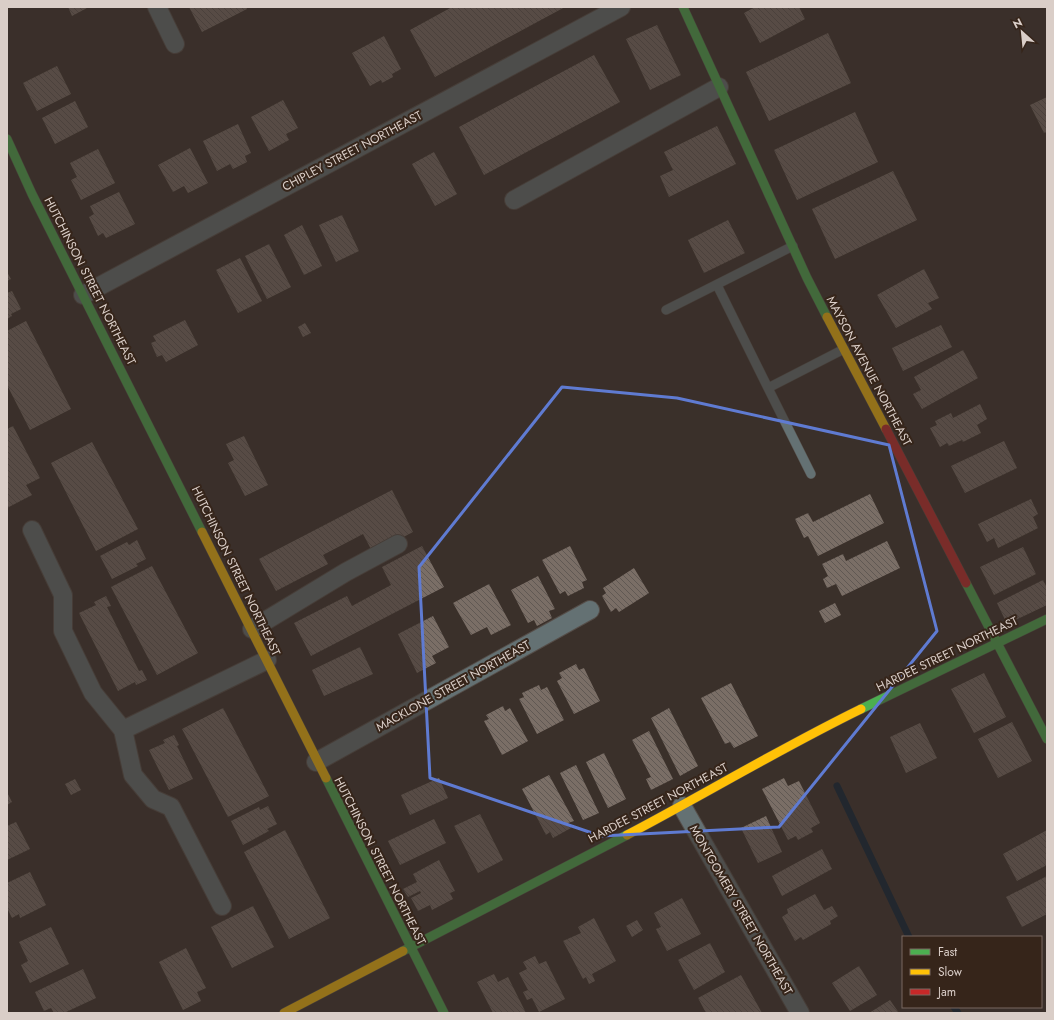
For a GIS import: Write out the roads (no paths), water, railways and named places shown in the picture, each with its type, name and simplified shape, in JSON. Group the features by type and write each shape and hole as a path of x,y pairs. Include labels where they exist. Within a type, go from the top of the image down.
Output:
{"street":[{"path":"157,7 175,44"},
{"name":"CHIPLEY STREET NORTHEAST","path":"83,294 621,7"},
{"name":"MAYSON AVENUE NORTHEAST","path":"683,7 793,246 844,349 1047,739"},
{"path":"514,200 719,87"},
{"name":"HUTCHINSON STREET NORTHEAST","path":"7,140 32,194 252,629 316,762 444,1013"},
{"path":"32,530 63,595 63,631 93,693 123,730 133,775 153,799 171,807 222,906"},
{"path":"252,629 346,572 398,544"},
{"name":"MACKLONE STREET NORTHEAST","path":"316,762 590,610"},
{"name":"HARDEE STREET NORTHEAST","path":"284,1013 682,806 796,741 997,642 1047,620"},
{"path":"123,730 267,660"},
{"name":"MONTGOMERY STREET NORTHEAST","path":"682,806 800,1013"}],"lane":[{"path":"666,310 793,246"},
{"path":"716,285 811,474"},
{"path":"768,388 844,349"}],"waterway":[{"path":"837,786 909,936"},
{"path":"955,1008 958,1013"}]}
